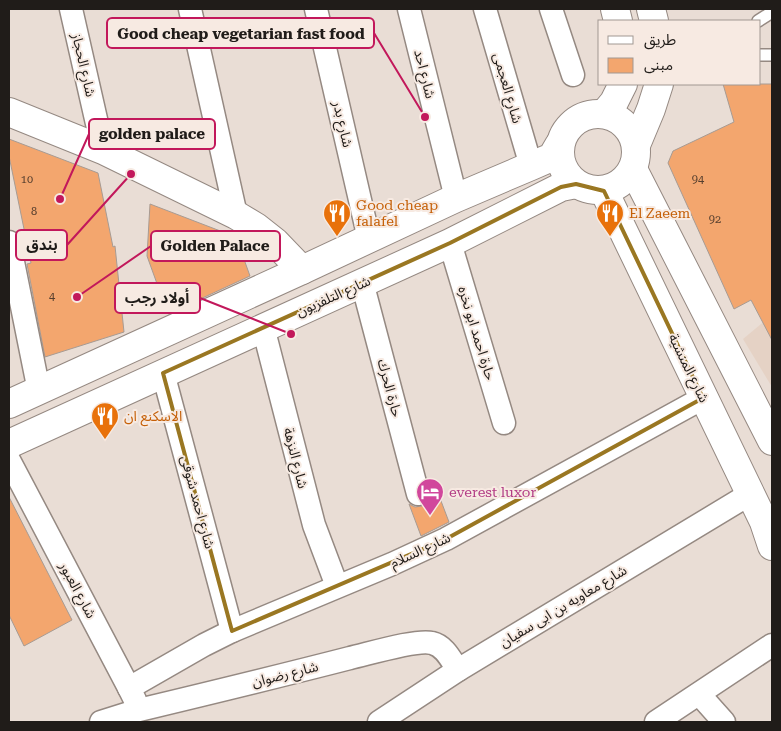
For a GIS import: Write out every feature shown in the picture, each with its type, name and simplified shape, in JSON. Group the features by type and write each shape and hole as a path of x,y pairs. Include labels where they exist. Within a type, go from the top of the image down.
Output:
{"main road":[{"path":"604,114 614,102 622,85"},
{"path":"559,145 559,160 565,174 576,184 589,190 604,191 616,187 626,179 659,85"},
{"path":"9,112 103,150 236,215 256,227 275,242 302,270"},
{"path":"9,404 456,198 552,157 565,131 575,120 589,114 604,114 618,120 631,133 634,157 772,441"},
{"name":"شارع التلفزيون","path":"9,444 450,242 560,187 576,184"},
{"name":"شارع المنشية","path":"604,191 764,522 772,546"}],"street":[{"name":"شارع الحجاز","path":"71,9 103,150"},
{"path":"190,9 236,215"},
{"name":"شارع بدر","path":"316,9 369,239"},
{"name":"شارع احد","path":"409,9 456,198"},
{"name":"شارع العجمى","path":"485,9 531,166"},
{"path":"551,9 573,75"},
{"path":"9,242 39,390"},
{"name":"حارة احمد ابو نخره","path":"450,242 504,423"},
{"name":"حارة الحرك","path":"362,282 418,494"},
{"name":"شارع النزهة","path":"263,328 314,525 337,586"},
{"name":"شارع احمد شوقى","path":"163,373 232,631"},
{"name":"شارع السلام","path":"129,688 232,631 392,564 446,539 704,398"},
{"name":"شارع العبور","path":"9,460 142,716"},
{"name":"شارع معاويه بن ابى سفيان","path":"379,722 458,670 750,494"},
{"name":"شارع رضوان","path":"101,722 142,716 380,651 423,642 431,643 445,650 458,670"},
{"path":"656,722 772,645"},
{"path":"699,694 724,722"}],"highlighted area":[{"path":"576,184 604,191 703,398 446,539 232,631 163,373 450,243 561,187"}],"shaded area":[{"path":"772,315 772,387 743,339"}],"building":[{"path":"772,84 772,340 751,300 734,309 668,163 673,151 734,122 723,85"},
{"path":"9,139 98,173 113,247 115,246 124,332 45,357 27,264 31,263 9,156"},
{"path":"150,204 236,237 250,276 168,314 147,256"},
{"name":"everest luxor","path":"438,493 449,522 421,536 409,504 415,507 422,506 428,503 431,496"},
{"path":"9,497 72,620 24,646 9,615"}],"place":[{"name":"Good cheap vegetarian fast food","path":"425,117"},
{"name":"بندق","path":"131,174"},
{"name":"golden palace","path":"60,199"},
{"name":"Good cheap falafel","path":"337,237"},
{"name":"El Zaeem","path":"610,237"},
{"name":"Golden Palace","path":"77,297"},
{"name":"أولاد رجب","path":"291,334"},
{"name":"الاسكنع ان","path":"105,440"},
{"name":"everest luxor","path":"430,516"}]}
